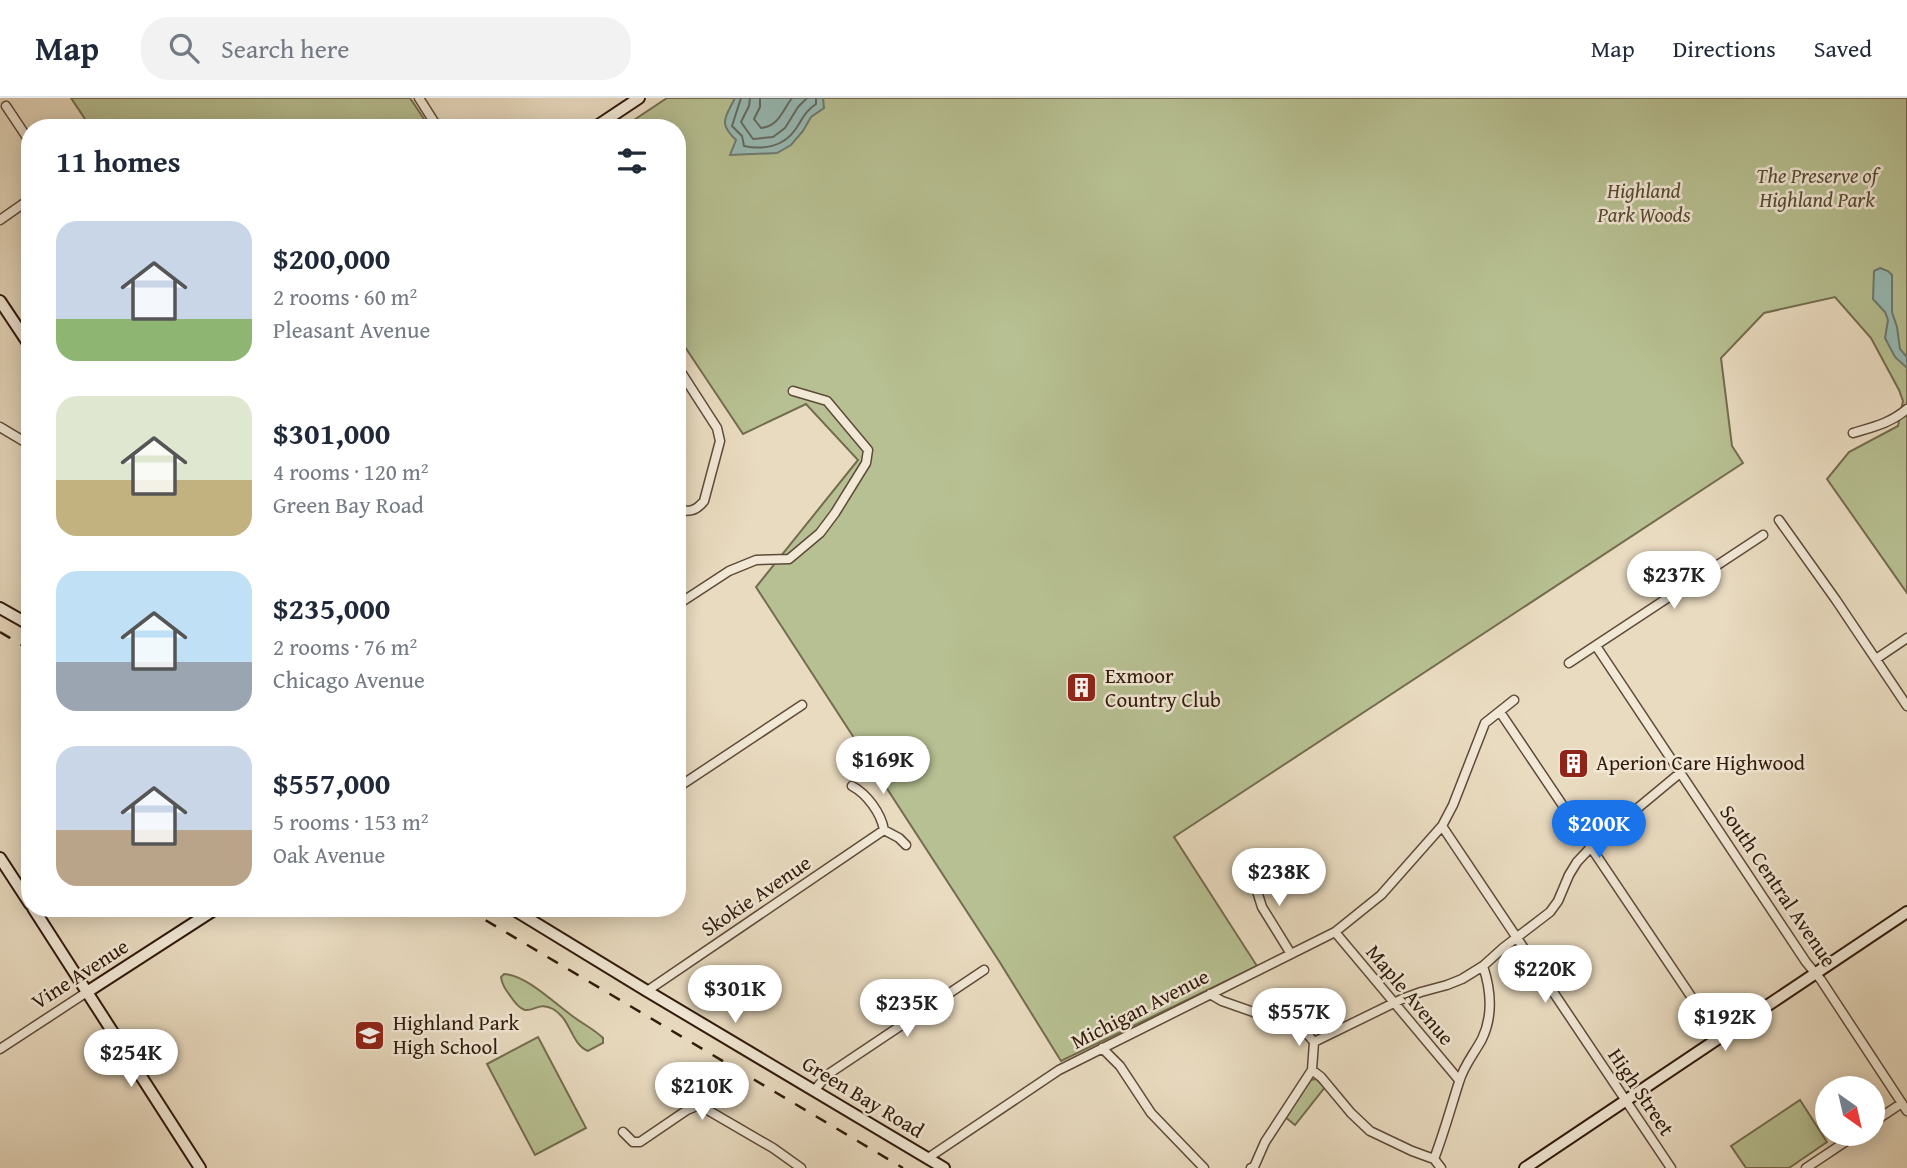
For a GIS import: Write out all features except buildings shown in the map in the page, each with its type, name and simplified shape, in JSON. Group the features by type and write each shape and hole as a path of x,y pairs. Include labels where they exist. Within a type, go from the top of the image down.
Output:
{"main road":[{"path":"608,119 639,98"},
{"path":"0,301 21,332"},
{"path":"0,607 21,620"},
{"path":"0,858 21,891"},
{"path":"1525,1168 1907,912"},
{"path":"38,917 200,1168"},
{"name":"Vine Avenue","path":"87,992 203,917"},
{"name":"Green Bay Road","path":"526,917 944,1168"}],"street":[{"path":"419,98 432,119"},
{"path":"6,106 21,128"},
{"path":"0,220 21,205"},
{"path":"686,380 717,428 720,441 704,501 699,508 686,512"},
{"path":"686,599 729,570 756,560 789,559 820,533 866,463 868,450 827,401 793,391"},
{"path":"1853,433 1884,424 1907,409"},
{"path":"0,427 21,440"},
{"path":"1779,520 1907,706"},
{"path":"1569,663 1763,535"},
{"path":"1875,659 1907,638"},
{"name":"South Central Avenue","path":"1596,646 1905,1107"},
{"name":"Michigan Avenue","path":"928,1158 1059,1070 1335,932 1381,895 1442,826 1485,723 1514,701"},
{"path":"686,782 802,705"},
{"path":"1500,712 1719,1038"},
{"path":"1314,1042 1394,1003 1447,985 1483,966 1550,912 1577,862 1592,846 1680,774"},
{"path":"852,786 861,790 879,816 884,830 906,845"},
{"name":"High Street","path":"1442,826 1671,1168"},
{"name":"Skokie Avenue","path":"646,991 884,830"},
{"path":"1251,869 1262,907 1291,954"},
{"name":"Maple Avenue","path":"1335,932 1459,1080"},
{"path":"1434,1159 1442,1141 1459,1080 1487,1026 1490,995 1483,966"},
{"path":"814,1091 827,1075 984,970"},
{"name":"Vine Avenue","path":"0,1049 87,992"},
{"path":"1210,995 1296,1027 1314,1042 1312,1070 1265,1142 1254,1168"},
{"path":"1102,1048 1120,1066 1151,1114 1204,1168"},
{"path":"1312,1070 1370,1131 1434,1159 1441,1168"},
{"path":"624,1132 633,1142 640,1142 687,1110 699,1105 773,1148 801,1168"},
{"path":"1885,1117 1905,1107"},
{"path":"1806,1168 1839,1146"}],"green space":[{"path":"71,98 410,98 424,119 85,119"},
{"name":"Exmoor Country Club","path":"667,98 1907,98 1907,593 1827,479 1849,452 1898,426 1903,401 1899,390 1871,338 1835,297 1764,313 1721,358 1732,446 1743,463 1174,837 1257,966 1061,1061 756,587 858,460 806,404 743,434 686,348 686,119 636,119"},
{"path":"504,974 521,979 539,990 603,1038 603,1043 588,1051 582,1048 564,1019 553,1009 541,1006 527,1010 517,1005 502,983 501,977"},
{"path":"538,1037 586,1128 535,1155 487,1064"},
{"path":"1316,1079 1325,1087 1295,1125 1284,1116 1311,1080"},
{"path":"1800,1100 1815,1123 1815,1146 1821,1146 1789,1168 1746,1168 1731,1146"}],"water":[{"path":"735,98 823,98 824,108 811,117 791,145 777,153 730,155 736,140 727,129 725,120"},
{"path":"1880,268 1892,275 1892,312 1900,349 1907,357 1907,368 1895,357 1885,338 1888,320 1885,312 1873,299 1874,271"}],"railway":[{"path":"0,632 21,645"},
{"path":"480,917 903,1168"}],"place":[{"name":"Exmoor Country Club","path":"1082,688"},
{"name":"Aperion Care Highwood","path":"1573,763"},
{"name":"Highland Park High School","path":"370,1035"}],"park label":[{"name":"The Preserve of Highland Park","path":"1817,188"},
{"name":"Highland Park Woods","path":"1644,203"}]}
